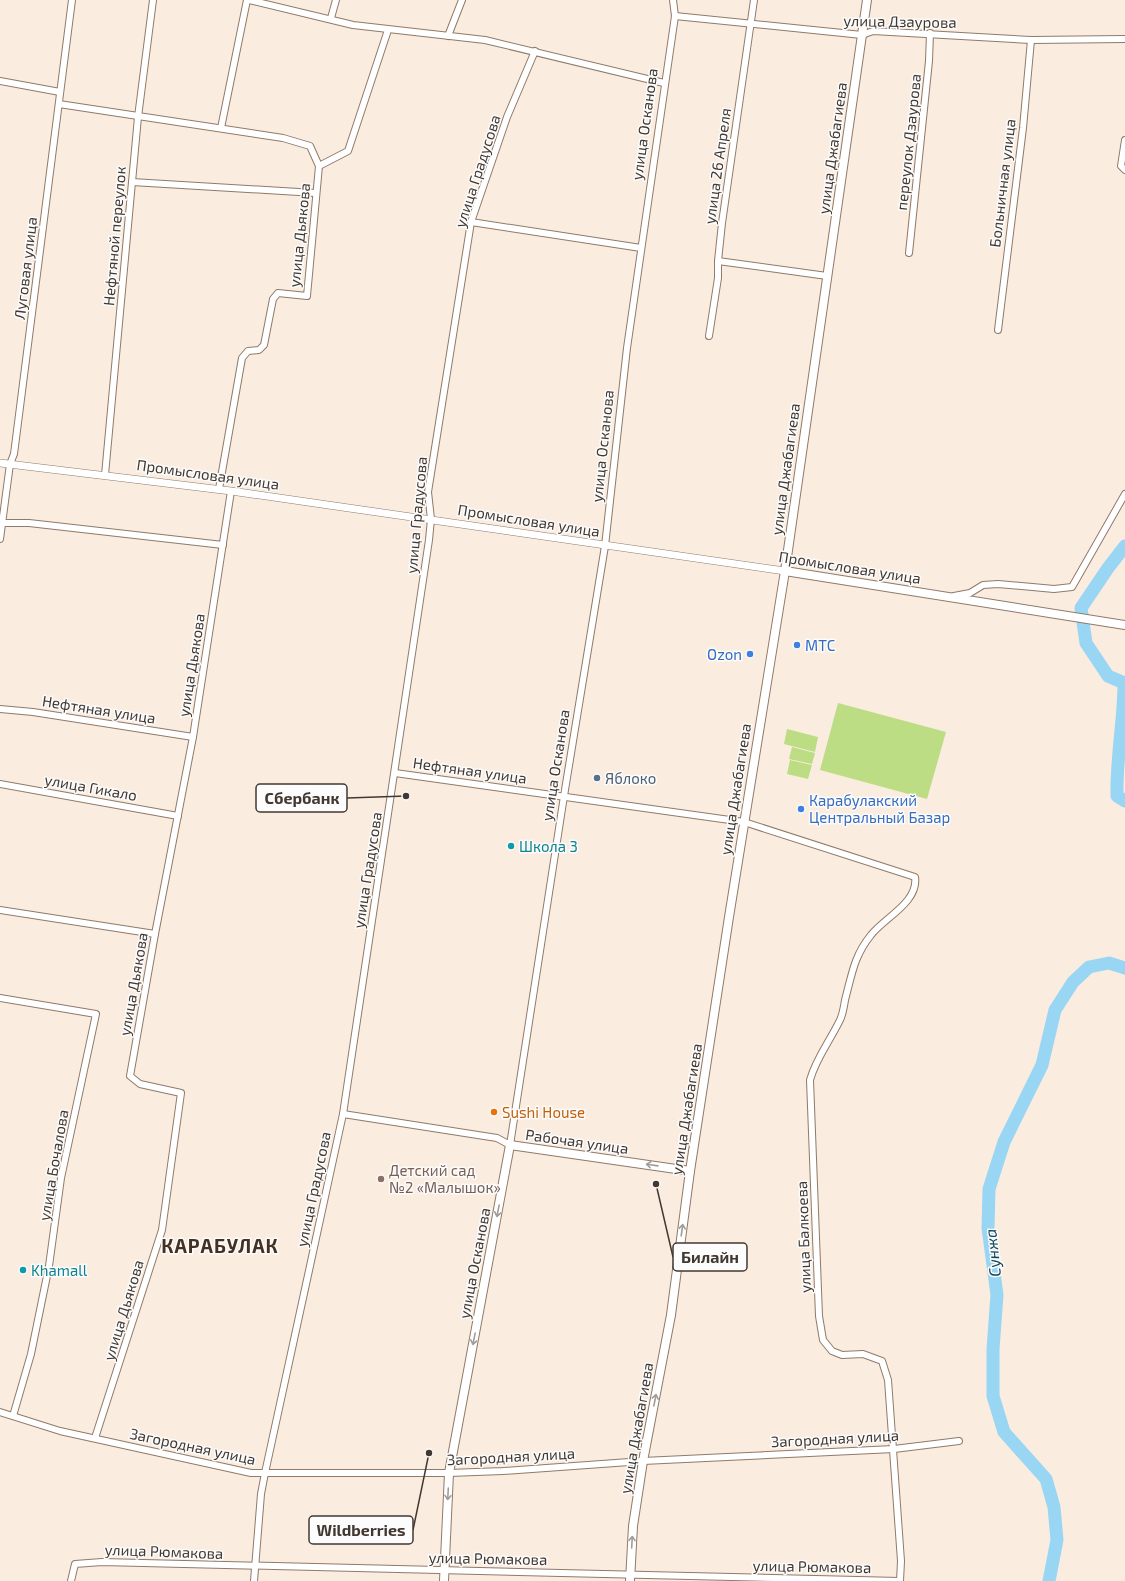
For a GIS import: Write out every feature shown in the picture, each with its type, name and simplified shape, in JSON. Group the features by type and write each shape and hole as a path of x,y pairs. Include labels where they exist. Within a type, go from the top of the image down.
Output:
{"main road":[{"name":"улица Джабагиева","path":"630,1577 633,1526 643,1462 671,1315 690,1171 784,571 867,0"},
{"name":"Промысловая улица","path":"784,571 1125,625"},
{"name":"Рабочая улица","path":"510,1145 690,1171"},
{"name":"улица Осканова","path":"444,1581 449,1473 510,1145"}],"street":[{"name":"Луговая улица","path":"0,539 10,464 14,454 72,0"},
{"name":"Нефтяной переулок","path":"105,475 138,117 153,0"},
{"path":"221,128 248,0 331,18 353,25 485,40 664,83"},
{"path":"331,18 336,0"},
{"path":"448,36 462,0"},
{"name":"улица Осканова","path":"510,1145 564,796 605,546 627,348 664,83 675,16 673,0"},
{"name":"улица 26 Апреля","path":"709,336 718,278 718,261 754,0"},
{"name":"улица Дзаурова","path":"675,16 862,35 873,31 930,33 1031,40 1125,39"},
{"name":"улица Дьякова","path":"219,490 242,358 248,351 259,350 264,345 273,299 278,293 306,296 315,193 319,166 348,150 388,30"},
{"name":"переулок Дзаурова","path":"909,253 930,61 930,33"},
{"name":"Больничная улица","path":"998,330 1022,136 1031,40"},
{"name":"улица Градусова","path":"254,1581 261,1494 343,1114 395,773 431,519 428,492 471,222 507,117 535,51"},
{"path":"0,81 60,92"},
{"path":"59,104 283,138 310,146 319,166"},
{"path":"1125,140 1121,166 1125,170"},
{"path":"132,182 315,193"},
{"path":"471,222 641,248"},
{"path":"718,261 827,276"},
{"name":"Промысловая улица","path":"0,463 231,491 784,571"},
{"name":"улица Дьякова","path":"95,1438 162,1230 181,1093 140,1084 130,1076 155,934 193,738 231,491"},
{"path":"953,597 970,593 983,585 998,584 1054,589 1072,587 1125,494"},
{"path":"2,523 29,523 223,545"},
{"name":"Нефтяная улица","path":"0,709 33,712 193,738"},
{"name":"Нефтяная улица","path":"395,773 744,822 915,877"},
{"name":"улица Гикало","path":"0,784 178,816"},
{"name":"улица Балкоева","path":"900,1581 901,1561 888,1380 882,1361 863,1354 842,1355 832,1351 823,1340 818,1316 810,1080 817,1060 841,1019 856,956 872,934 892,917 914,892 916,885 915,877"},
{"path":"0,910 155,934"},
{"name":"улица Бочалова","path":"0,998 96,1014 62,1178 49,1266 31,1354 13,1416"},
{"name":"Рабочая улица","path":"343,1114 497,1138 510,1145"},
{"name":"Загородная улица","path":"0,1412 60,1431 251,1473 265,1474 449,1473 894,1449 959,1441"},
{"name":"улица Рюмакова","path":"71,1581 75,1564 102,1562 255,1567 445,1570 630,1577 900,1581"}],"green space":[{"path":"838,703 946,732 927,799 820,770"},
{"path":"787,729 818,737 815,752 784,744"},
{"path":"792,747 815,753 812,764 789,759"},
{"path":"790,760 812,765 808,779 787,774"}],"waterway":[{"name":"Сунжа","path":"1125,546 1081,608 1086,643 1108,676 1124,683 1117,796 1125,801"},
{"name":"Сунжа","path":"1049,1581 1057,1540 1054,1507 1046,1479 1004,1432 993,1396 993,1349 997,1295 988,1228 989,1189 1004,1142 1042,1065 1055,1010 1073,982 1089,967 1109,963 1125,968"}],"place":[{"name":"МТС","path":"797,645"},
{"name":"Ozon","path":"750,654"},
{"name":"Яблоко","path":"597,778"},
{"name":"Сбербанк","path":"406,796"},
{"name":"Карабулакский Центральный Базар","path":"801,809"},
{"name":"Школа 3","path":"511,846"},
{"name":"Sushi House","path":"494,1112"},
{"name":"Детский сад №2 «Малышок»","path":"381,1179"},
{"name":"Билайн","path":"656,1184"},
{"name":"Khamall","path":"23,1270"},
{"name":"Wildberries","path":"429,1453"}],"district":[{"name":"КАРАБУЛАК","path":"220,1245"}]}
